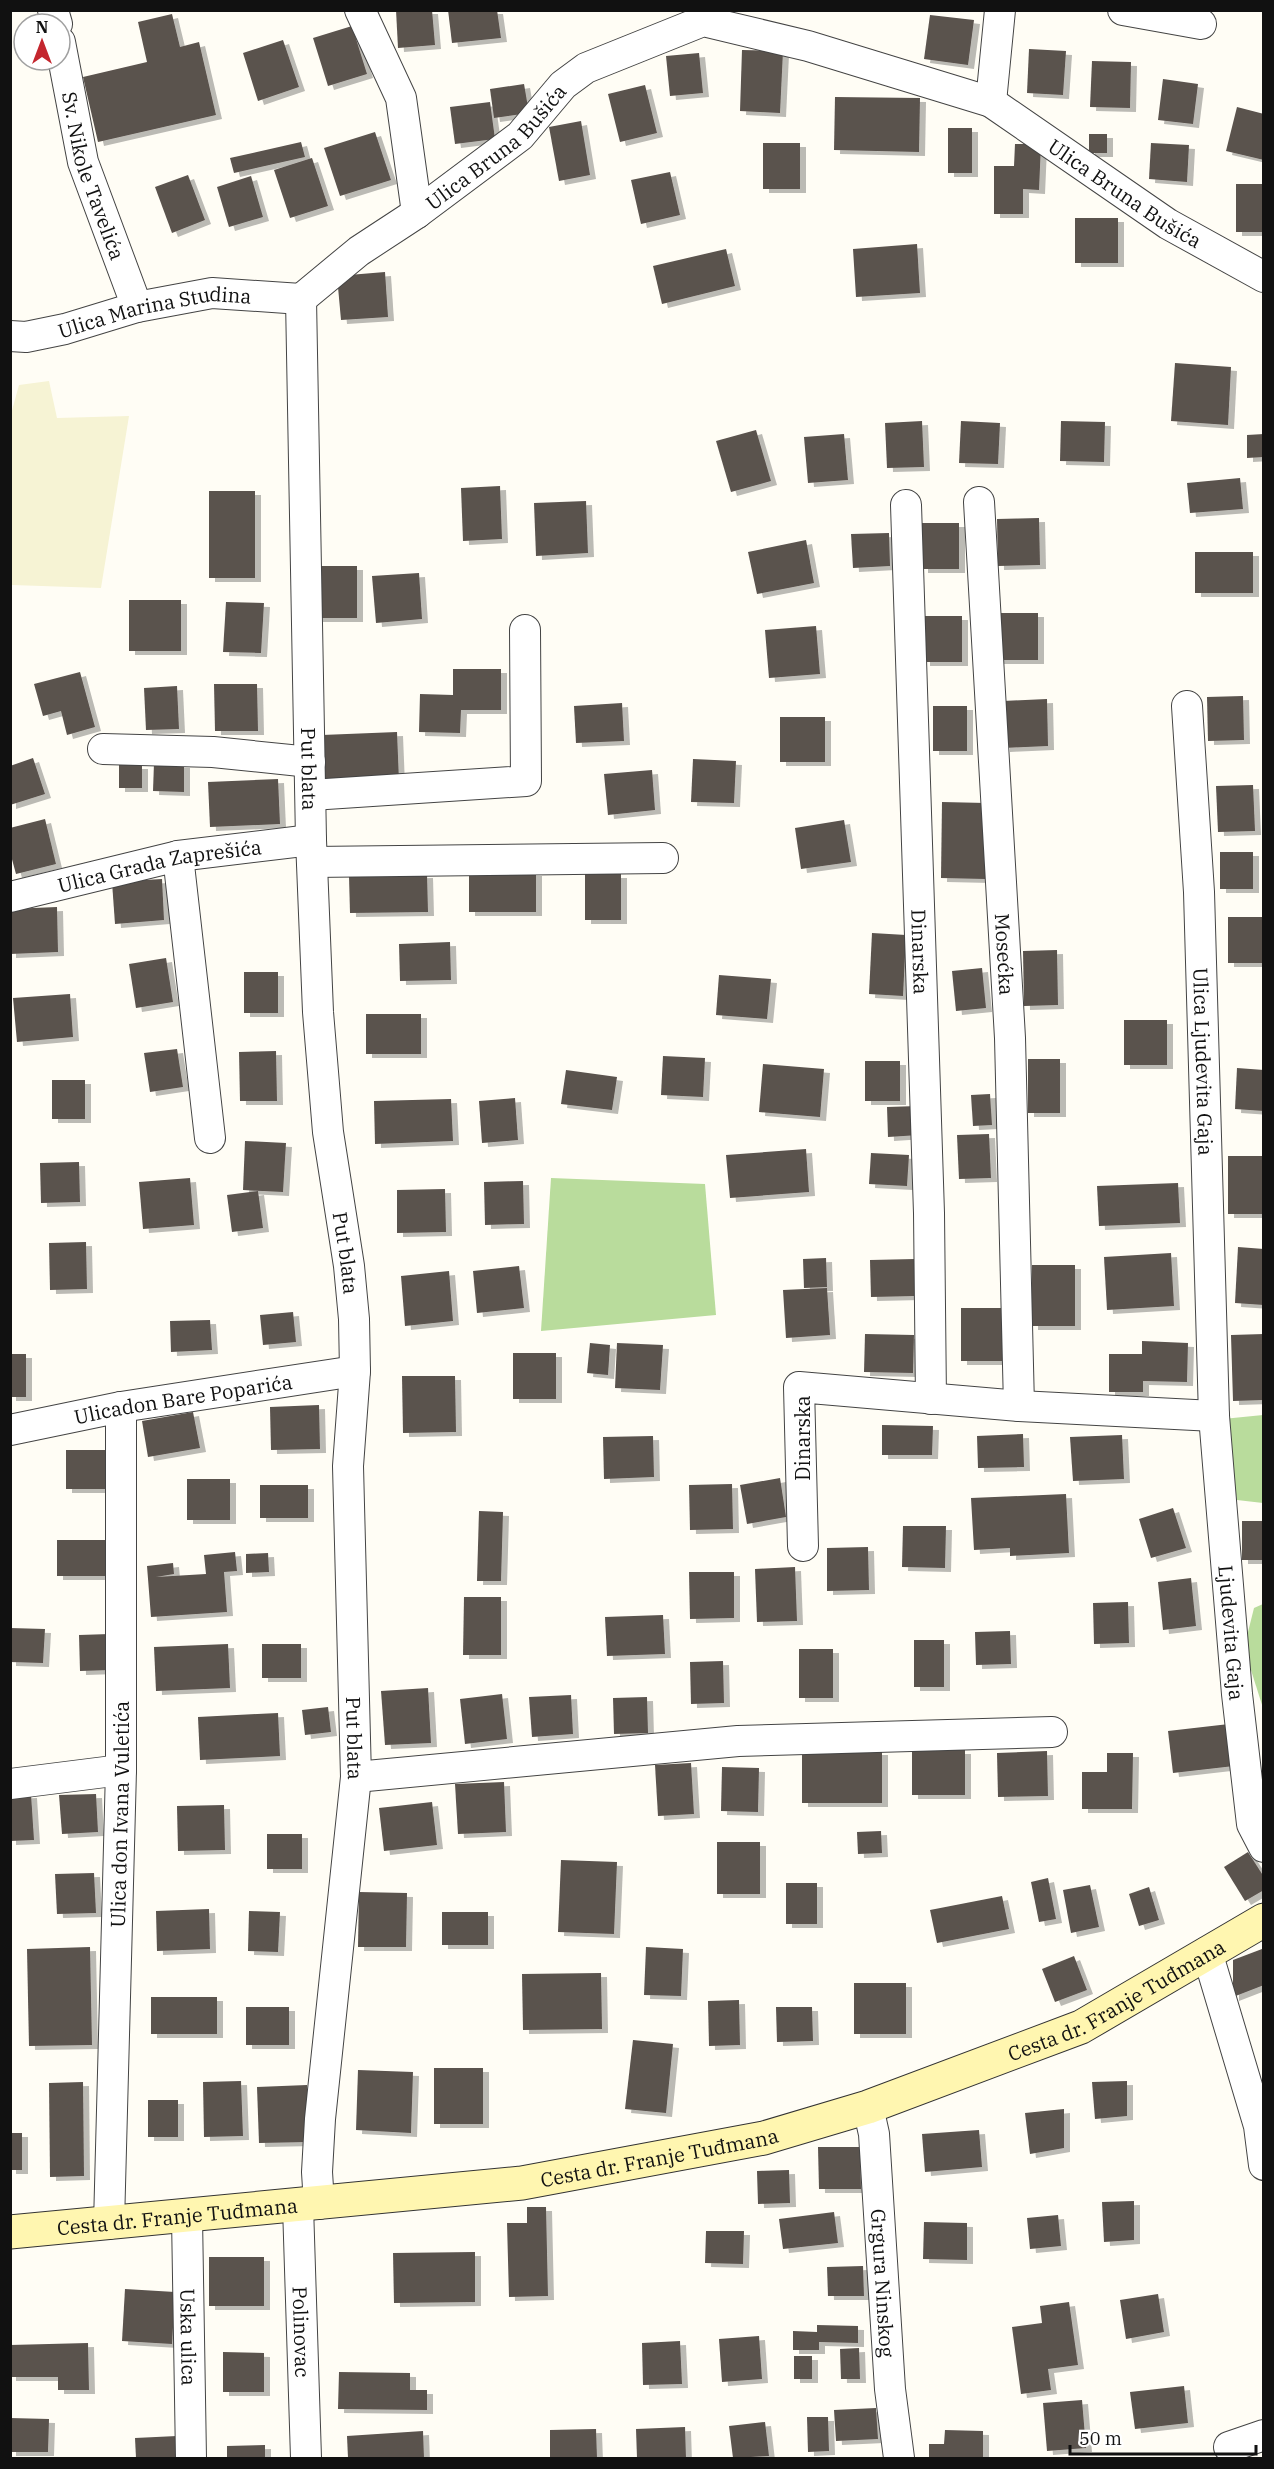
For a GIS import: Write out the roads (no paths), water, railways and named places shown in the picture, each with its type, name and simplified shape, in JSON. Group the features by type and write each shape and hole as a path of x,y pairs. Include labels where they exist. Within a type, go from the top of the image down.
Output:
{"main road":[{"name":"Cesta dr. Franje Tuđmana","path":"10,2232 188,2217 522,2183 764,2138 868,2107 1081,2027 1263,1920"}],"street":[{"path":"360,10 401,98 417,213"},
{"path":"991,102 1000,10"},
{"path":"1123,10 1202,24"},
{"name":"Ulica Bruna Bušića","path":"301,299 359,251 417,213 520,136 563,85 586,68 702,16 991,102 1168,224 1263,277"},
{"name":"Sv. Nikole Tavelića","path":"66,72 83,162 137,307"},
{"name":"Ulica Marina Studina","path":"10,336 26,337 64,329 137,307 212,293 301,299"},
{"name":"Put blata","path":"301,299 312,851 318,1012 328,1132 349,1266 354,1318 355,1371 348,1466 356,1778 320,2119 317,2172 309,2205"},
{"name":"Mosećka","path":"979,502 1010,1038 1019,1406"},
{"name":"Dinarska","path":"906,505 929,1201 930,1399"},
{"path":"311,795 526,781 525,630"},
{"name":"Ulica Ljudevita Gaja","path":"1187,706 1199,892 1214,1416"},
{"path":"103,749 213,752 310,762"},
{"name":"Ulica Grada Zaprešića","path":"10,897 178,856 312,851 663,858"},
{"path":"178,856 210,1138"},
{"name":"Ulicadon Bare Poparića","path":"10,1430 121,1407 355,1371"},
{"name":"Dinarska","path":"803,1545 799,1387 1019,1406 1214,1416"},
{"name":"Ulica don Ivana Vuletića","path":"109,2224 121,1770 121,1407"},
{"name":"Ljudevita Gaja","path":"1214,1416 1240,1718 1252,1824 1263,1847"},
{"path":"356,1778 738,1741 1052,1732"},
{"path":"10,1784 121,1770"},
{"path":"1207,1952 1259,2126 1263,2165"},
{"name":"Grgura Ninskog","path":"868,2107 874,2134 890,2389 899,2458"},
{"name":"Polinovac","path":"306,2458 309,2205"},
{"name":"Uska ulica","path":"188,2217 192,2458"},
{"path":"1229,2447 1263,2435"}]}
